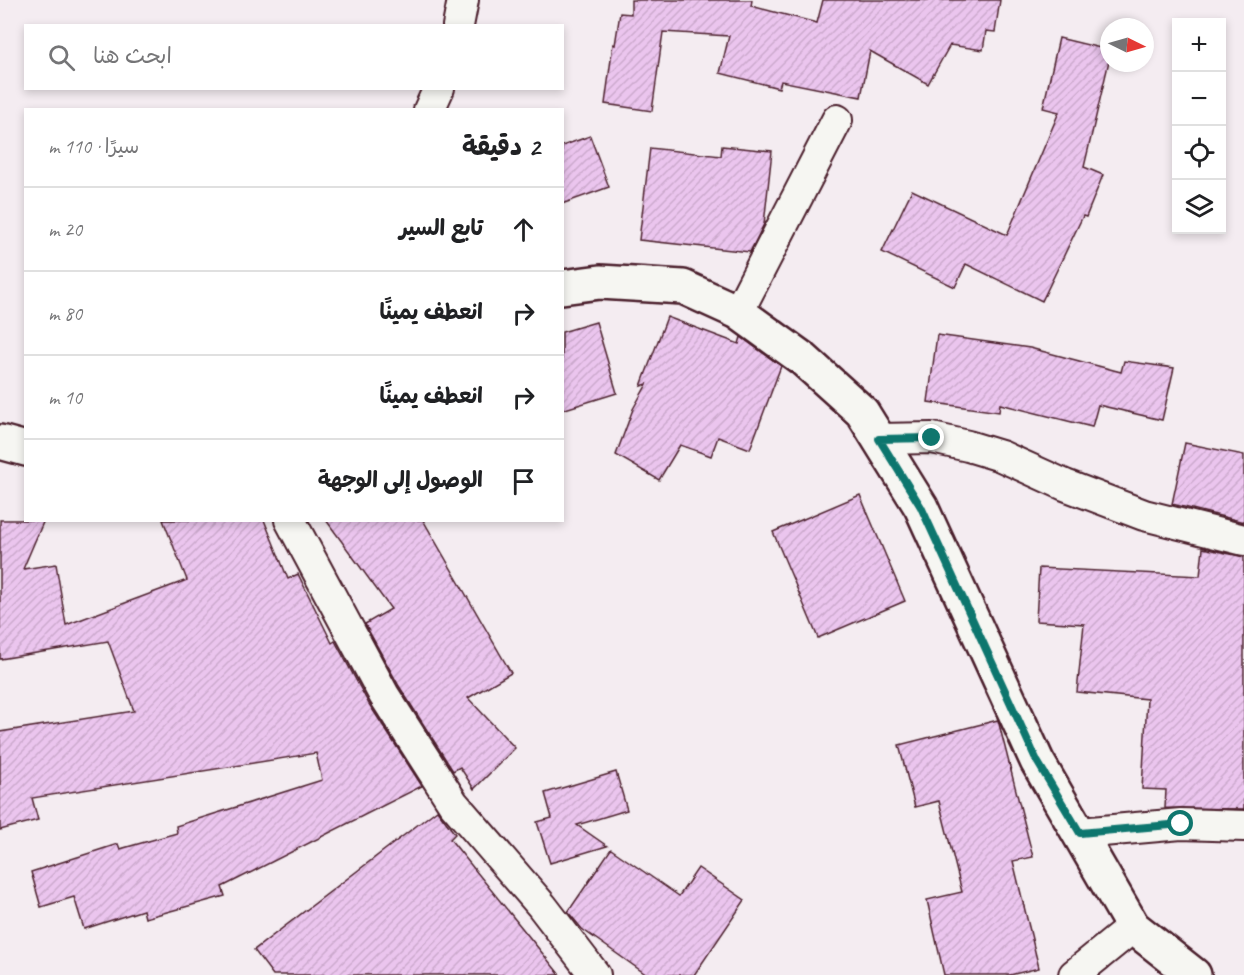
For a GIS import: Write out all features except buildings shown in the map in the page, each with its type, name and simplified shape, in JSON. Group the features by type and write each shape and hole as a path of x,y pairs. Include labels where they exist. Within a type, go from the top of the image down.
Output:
{"street":[{"path":"458,24 464,0"},
{"path":"430,108 438,90"},
{"path":"738,312 837,120"},
{"path":"564,287 600,282 683,287 738,312 811,366 862,412 921,507 1037,761 1133,927 1194,975"},
{"path":"879,439 932,438 968,446 1001,456 1065,485 1144,514 1244,540"},
{"path":"0,442 24,448"},
{"path":"291,522 384,695 453,803 542,906 595,975"},
{"path":"1080,833 1181,824 1244,826"},
{"path":"1074,975 1133,927"}],"route":[{"path":"932,438 879,439 921,507 1037,761 1080,833 1181,824"}]}
